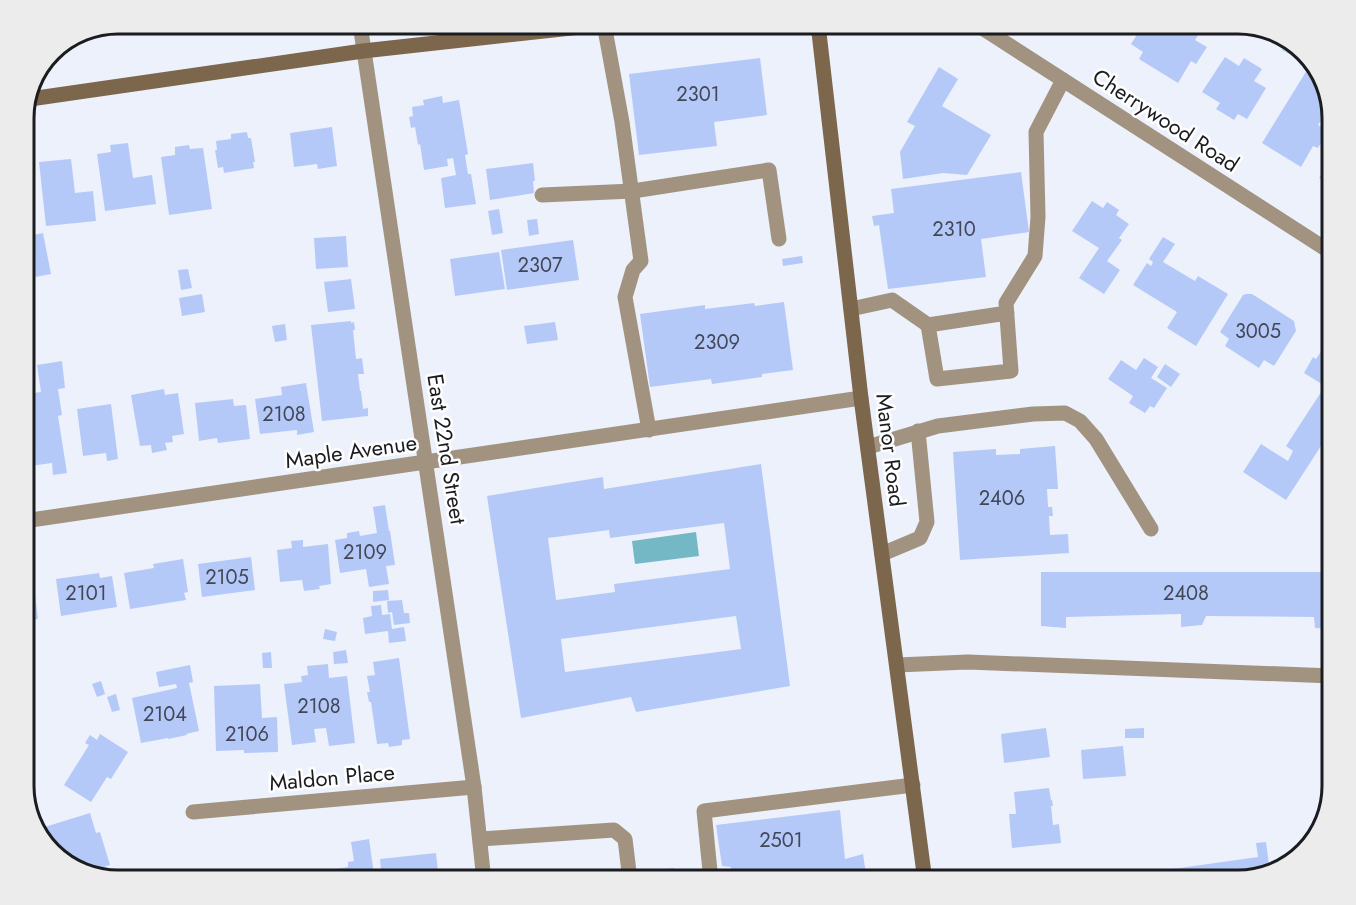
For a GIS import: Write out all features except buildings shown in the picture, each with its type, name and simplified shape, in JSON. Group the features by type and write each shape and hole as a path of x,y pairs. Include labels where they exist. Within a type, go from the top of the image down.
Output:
{"main road":[{"path":"37,98 363,51 507,35"},
{"name":"Manor Road","path":"819,35 861,398 925,870"}],"street":[{"name":"East 22nd Street","path":"361,35 474,787 483,870"},
{"path":"608,35 642,261 633,270 624,297 649,430"},
{"name":"Cherrywood Road","path":"993,35 1322,248"},
{"path":"928,326 937,379 1011,371 1006,303 1035,256 1038,217 1036,132 1063,80"},
{"path":"542,195 633,191 769,170 778,238"},
{"path":"851,309 892,300 928,326 1007,314"},
{"name":"Maple Avenue","path":"35,519 861,398"},
{"path":"868,447 938,426 1033,414 1065,413 1080,421 1096,439 1151,529"},
{"path":"882,554 920,538 927,522 918,431"},
{"path":"897,665 968,662 1322,676"},
{"path":"710,870 704,811 913,785"},
{"name":"Maldon Place","path":"193,812 474,787"},
{"path":"480,839 614,830 625,839 629,870"}],"water":[{"path":"696,532 699,556 635,564 632,541"}]}
